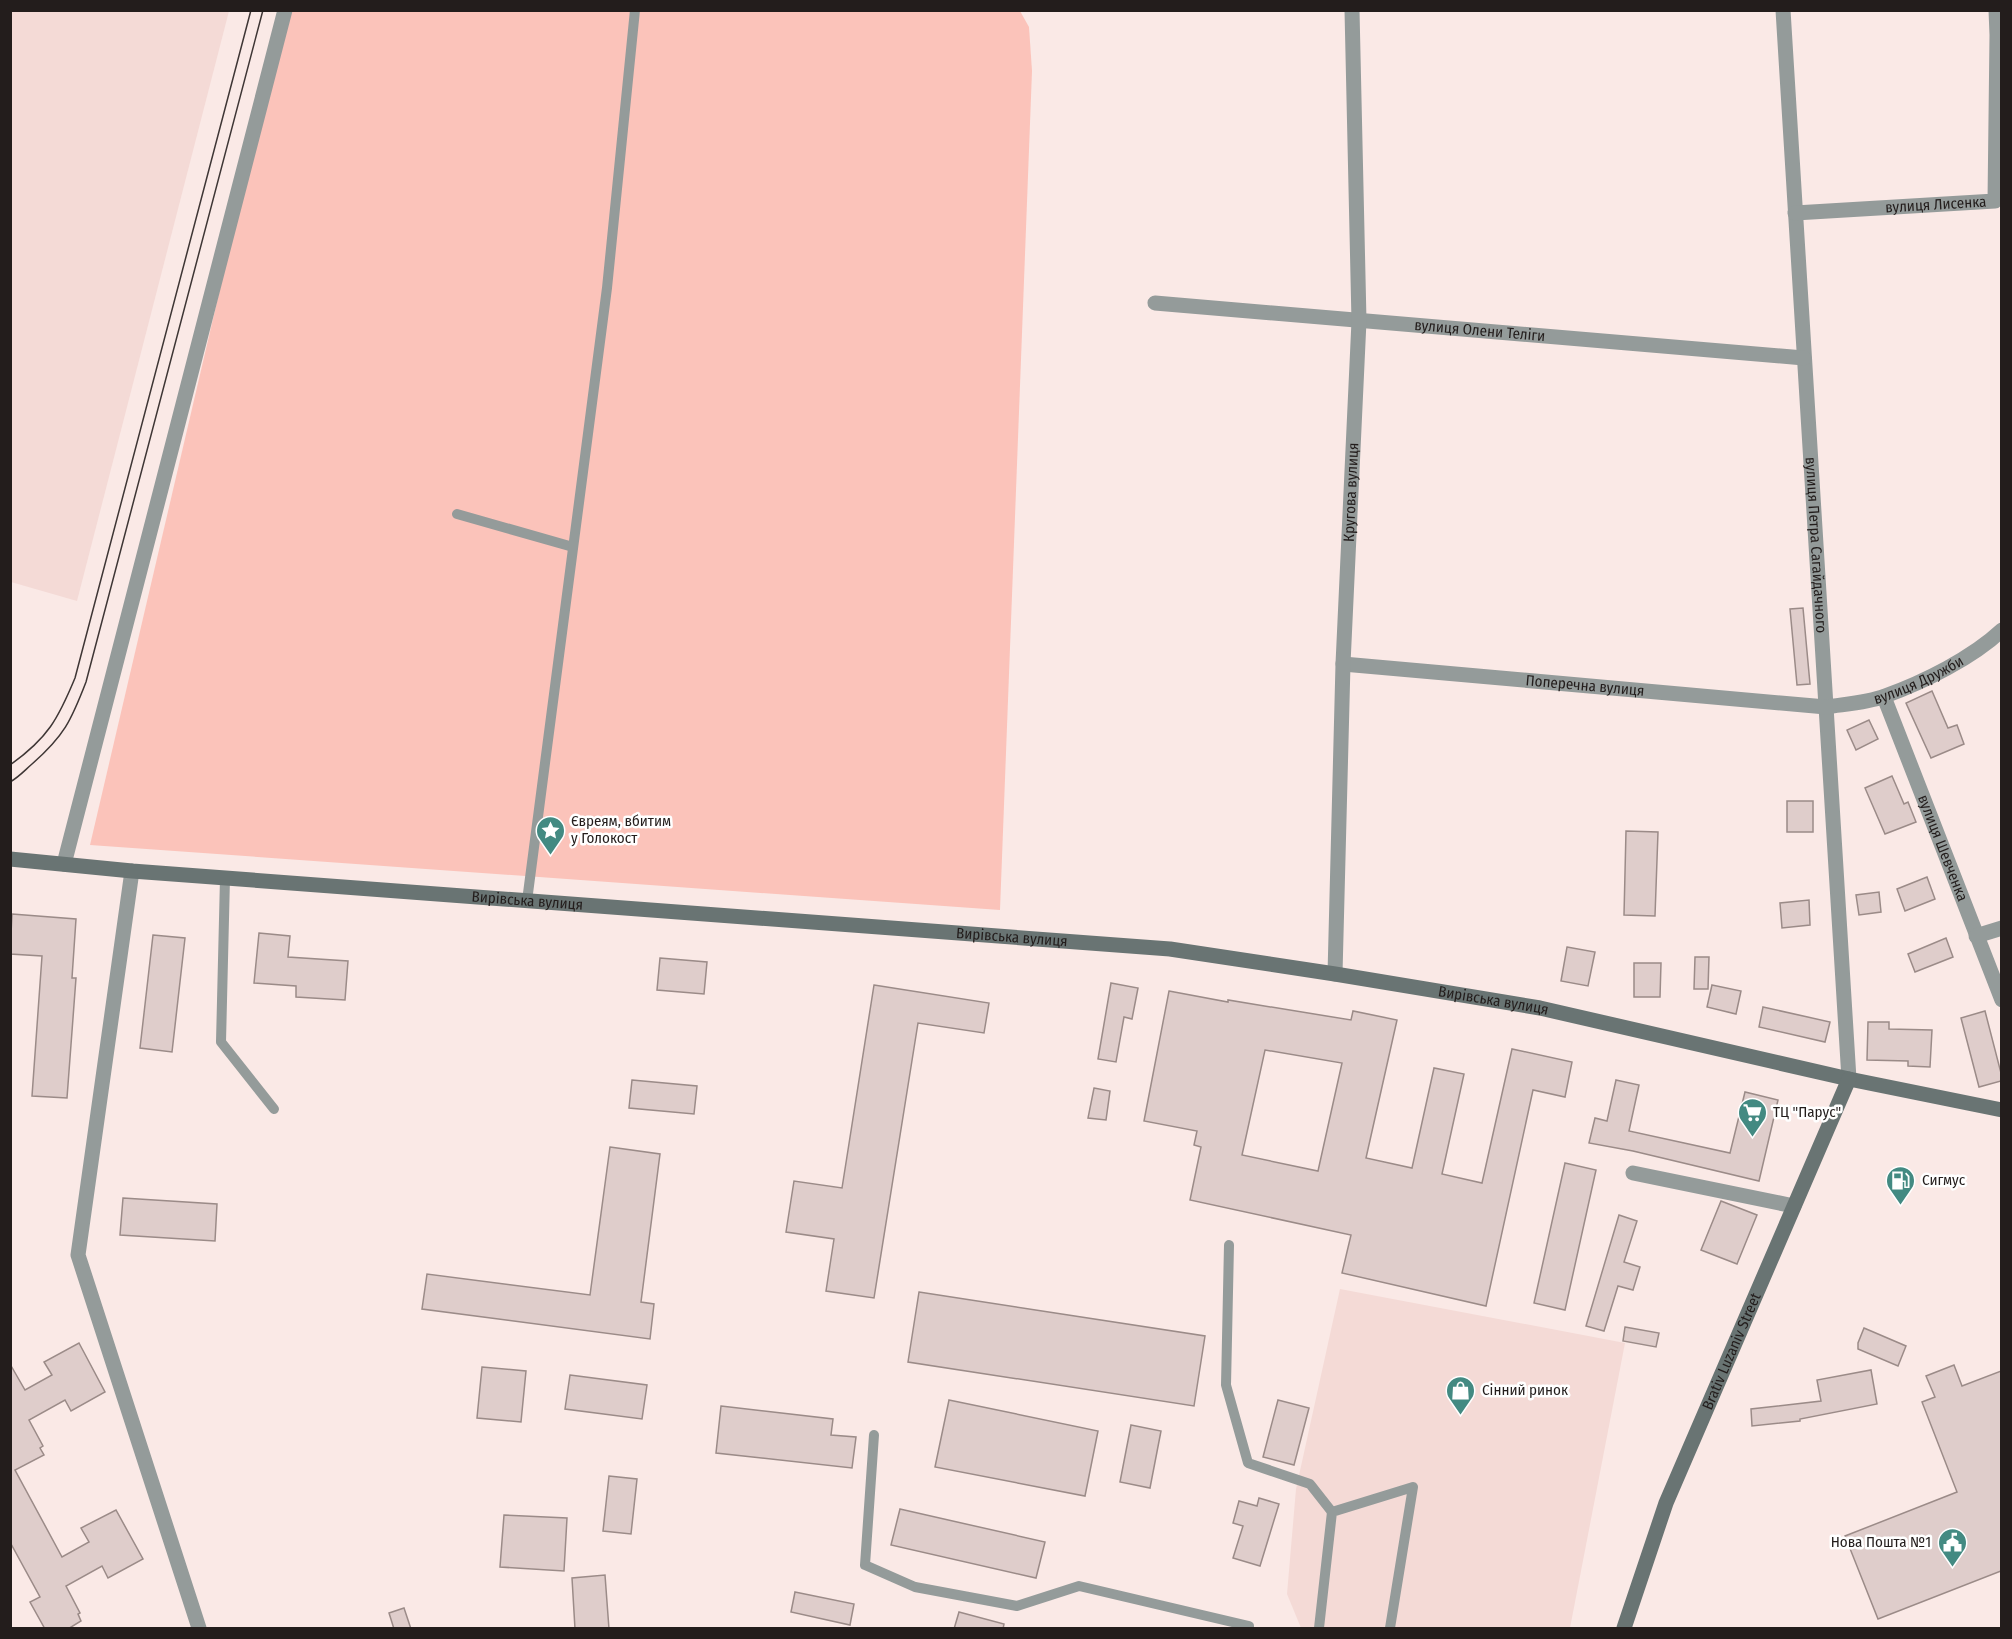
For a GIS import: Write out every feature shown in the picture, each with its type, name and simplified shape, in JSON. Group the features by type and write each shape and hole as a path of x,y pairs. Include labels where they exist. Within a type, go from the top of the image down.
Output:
{"main road":[{"name":"Вирівська вулиця","path":"10,859 132,871 1170,949 1540,1008 1849,1079 2001,1110"},
{"name":"Brativ Luzaniv Street","path":"1624,1629 1666,1503 1849,1079"}],"street":[{"path":"64,864 285,10"},
{"name":"Кругова вулиця","path":"1335,974 1343,664 1359,321 1352,10"},
{"name":"вулиця Петра Сагайдачного","path":"1783,10 1849,1079"},
{"name":"вулиця Лисенка","path":"1795,213 1995,201 1996,10"},
{"name":"вулиця Олени Теліги","path":"1155,303 1804,358"},
{"name":"вулиця Дружби","path":"1826,707 1884,697 1936,673 1986,645 2001,630"},
{"name":"Поперечна вулиця","path":"1343,664 1826,707"},
{"name":"вулиця Шевченка","path":"1884,697 2001,1000"},
{"path":"132,871 78,1255 199,1629"},
{"path":"1976,936 2001,928"},
{"path":"1633,1173 1794,1206"}],"lane":[{"path":"527,901 607,288 635,10"},
{"path":"457,514 573,547"},
{"path":"225,878 221,1042 274,1109"},
{"path":"1229,1245 1226,1385 1248,1463 1310,1484 1332,1512 1319,1629"},
{"path":"874,1434 865,1566 915,1587 1017,1605 1079,1586 1249,1626 1249,1629"},
{"path":"1332,1512 1413,1487 1390,1629"}],"shaded area":[{"path":"10,11 229,11 77,601 11,582"},
{"path":"285,11 1020,11 1029,27 1032,71 1000,910 90,845"},
{"name":"Сінний ринок","path":"1340,1289 1625,1343 1570,1628 1301,1628 1287,1594 1296,1489"}],"building":[{"path":"1803,608 1810,684 1797,685 1790,609"},
{"path":"1932,691 1948,728 1957,725 1964,744 1931,758 1906,703"},
{"path":"1869,720 1878,739 1856,750 1847,730"},
{"path":"1892,776 1904,804 1908,802 1916,822 1885,834 1865,788"},
{"path":"1787,801 1813,801 1813,832 1787,832"},
{"path":"1626,831 1658,832 1655,916 1624,915"},
{"path":"1927,877 1935,899 1905,911 1897,889"},
{"path":"1879,892 1881,912 1859,915 1856,895"},
{"path":"1809,900 1810,925 1782,928 1780,903"},
{"path":"12,914 76,919 72,978 76,978 67,1098 32,1096 42,956 10,954"},
{"path":"259,933 290,936 288,957 348,961 345,1000 296,997 296,986 254,983"},
{"path":"153,935 185,938 172,1052 140,1048"},
{"path":"1946,938 1953,957 1915,972 1908,954"},
{"path":"1567,947 1595,952 1588,986 1561,981"},
{"path":"1695,957 1709,957 1708,989 1694,989"},
{"path":"660,958 707,962 704,994 657,990"},
{"path":"1634,963 1661,963 1660,997 1634,997"},
{"path":"1111,983 1138,988 1132,1019 1124,1017 1116,1062 1098,1059"},
{"path":"874,985 989,1003 984,1033 918,1023 874,1298 826,1291 834,1239 786,1232 794,1181 842,1188"},
{"path":"1712,985 1741,991 1736,1014 1707,1007"},
{"path":"1169,991 1351,1020 1353,1011 1397,1020 1366,1158 1412,1168 1434,1068 1464,1074 1442,1174 1482,1183 1512,1049 1572,1062 1565,1097 1533,1090 1486,1306 1342,1273 1351,1235 1190,1200 1201,1147 1194,1145 1197,1131 1144,1121","holes":["1265,1050 1342,1063 1318,1171 1242,1155"]},
{"path":"1763,1007 1830,1022 1825,1042 1759,1027"},
{"path":"1985,1011 2001,1081 1979,1087 1961,1018"},
{"path":"1868,1022 1889,1022 1889,1029 1932,1030 1930,1067 1908,1066 1908,1061 1867,1060"},
{"path":"632,1080 697,1086 694,1114 629,1108"},
{"path":"1616,1080 1639,1085 1629,1131 1730,1153 1745,1092 1778,1100 1759,1181 1589,1143 1595,1118 1607,1121"},
{"path":"1094,1088 1110,1091 1106,1120 1088,1118"},
{"path":"610,1147 660,1154 641,1302 654,1304 650,1339 422,1309 427,1274 590,1295"},
{"path":"1565,1163 1596,1170 1565,1310 1534,1303"},
{"path":"123,1198 217,1204 215,1241 120,1235"},
{"path":"1721,1201 1757,1215 1737,1264 1701,1250"},
{"path":"1619,1215 1637,1221 1624,1262 1640,1267 1633,1290 1618,1286 1604,1331 1586,1326"},
{"path":"919,1292 1205,1336 1194,1406 908,1362"},
{"path":"1625,1327 1659,1333 1656,1347 1623,1341"},
{"path":"1864,1328 1906,1346 1898,1366 1858,1349"},
{"path":"79,1343 105,1392 71,1411 65,1400 29,1420 43,1446 40,1448 44,1455 15,1470 62,1557 89,1542 81,1528 116,1510 143,1559 108,1578 102,1566 66,1586 80,1613 78,1614 81,1621 68,1629 45,1629 30,1602 40,1597 10,1542 10,1364 25,1390 52,1375 44,1362"},
{"path":"1954,1365 1962,1386 2001,1371 2001,1571 1878,1619 1845,1536 1957,1492 1922,1402 1935,1397 1926,1376"},
{"path":"482,1367 526,1371 521,1422 477,1418"},
{"path":"1871,1370 1877,1404 1800,1419 1800,1421 1752,1426 1751,1409 1821,1401 1817,1380"},
{"path":"570,1375 647,1385 642,1419 565,1409"},
{"path":"949,1400 1098,1431 1085,1496 935,1467"},
{"path":"1278,1400 1309,1408 1294,1465 1263,1457"},
{"path":"721,1406 833,1419 831,1435 856,1437 852,1468 716,1453"},
{"path":"1131,1425 1161,1431 1150,1488 1120,1482"},
{"path":"609,1476 637,1479 631,1534 603,1531"},
{"path":"1259,1498 1279,1504 1260,1566 1233,1558 1243,1526 1233,1523 1239,1501 1257,1506"},
{"path":"900,1509 1045,1542 1036,1578 891,1545"},
{"path":"504,1515 567,1518 564,1571 500,1567"},
{"path":"605,1575 609,1629 575,1629 572,1578"},
{"path":"795,1592 854,1604 850,1625 791,1612"},
{"path":"404,1608 411,1629 394,1629 389,1613"},
{"path":"959,1612 1004,1624 1003,1629 954,1629"}],"tram line":[{"path":"10,765 34,746 50,727 75,678 251,10"},
{"path":"10,782 43,754 59,736 71,718 86,682 263,10"}],"place":[{"name":"Євреям, вбитим у Голокост","path":"550,856"},
{"name":"ТЦ \"Парус\"","path":"1752,1138"},
{"name":"Сигмус","path":"1901,1206"},
{"name":"Сінний ринок","path":"1461,1416"},
{"name":"Нова Пошта №1","path":"1952,1568"}]}
